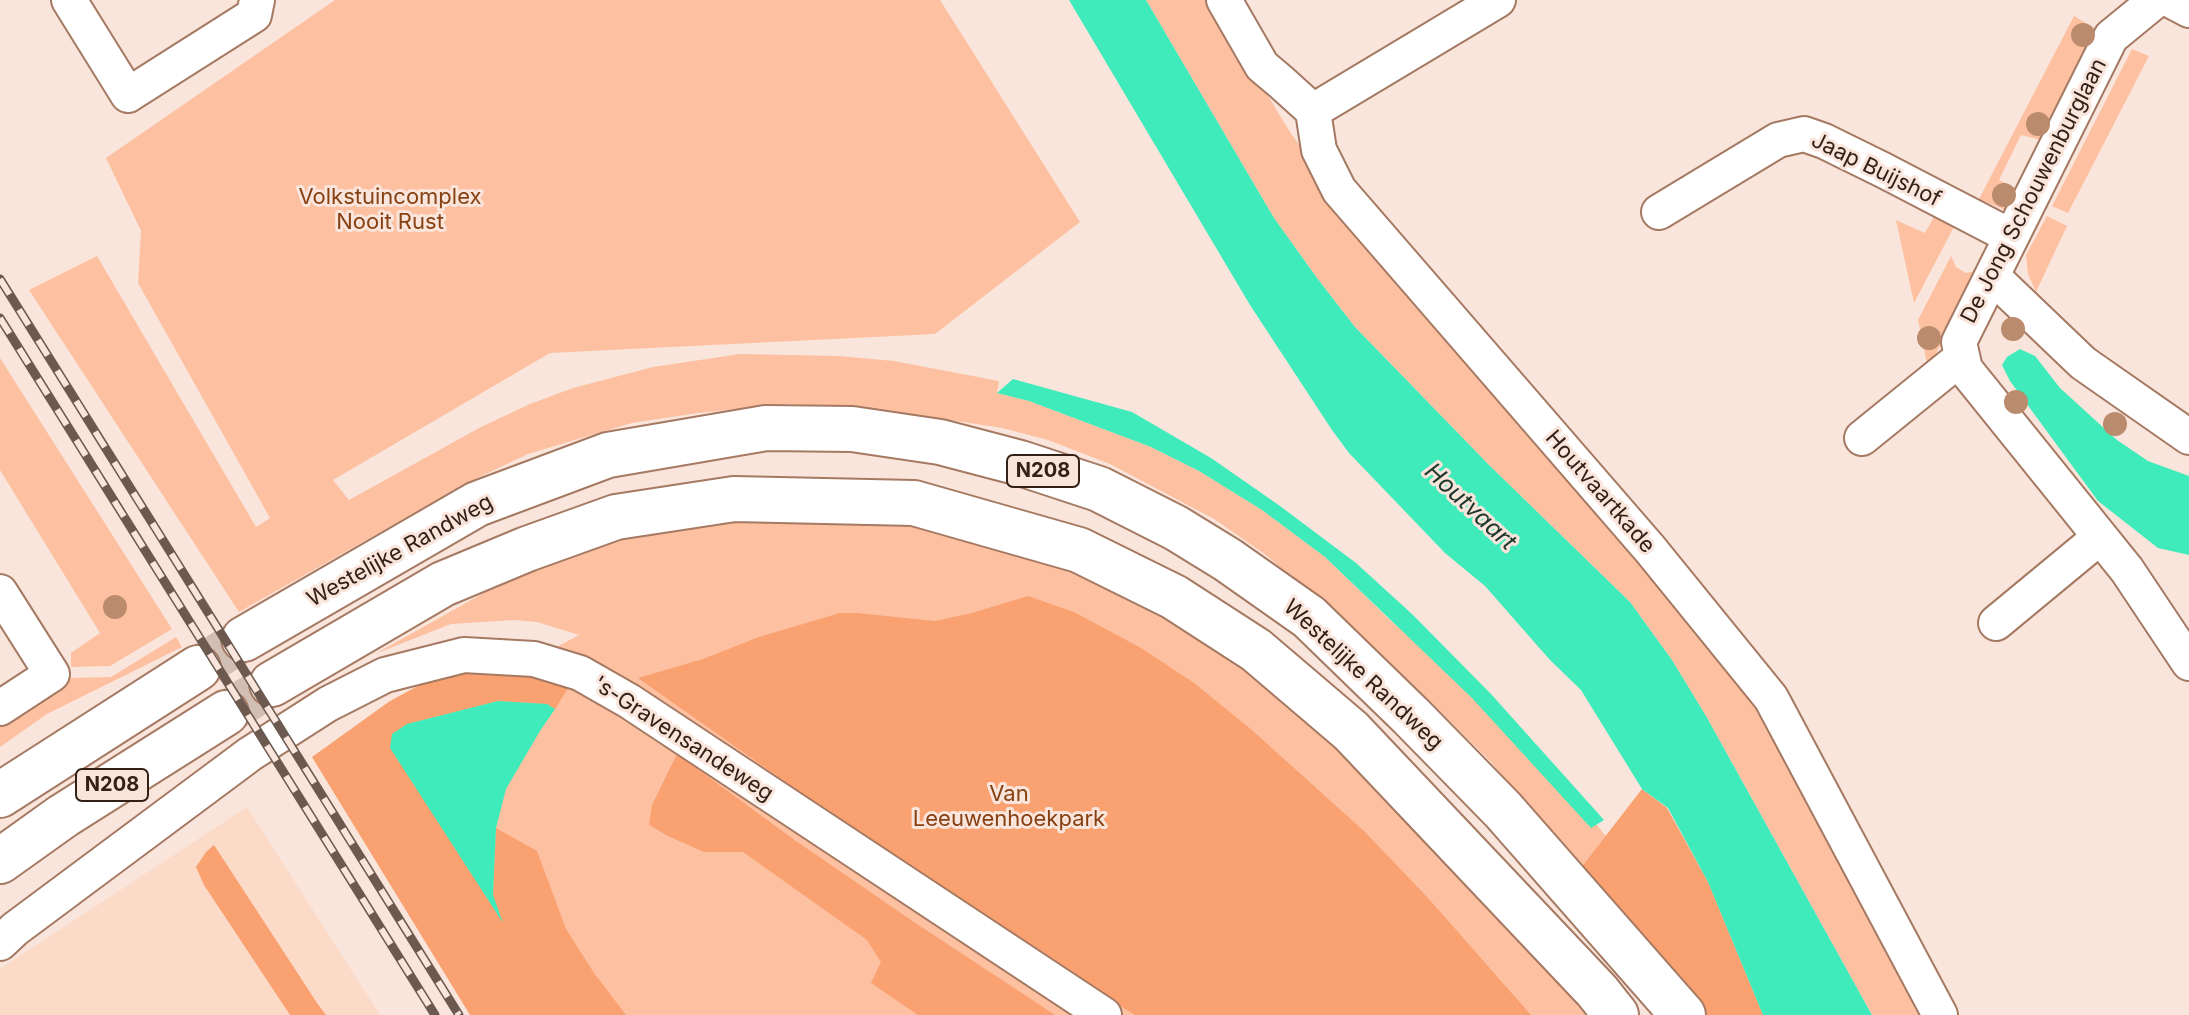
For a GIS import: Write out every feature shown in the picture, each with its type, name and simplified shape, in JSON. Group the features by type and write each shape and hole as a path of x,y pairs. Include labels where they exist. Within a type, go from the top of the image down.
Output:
{"main road":[{"name":"Westelijke Randweg","path":"244,639 477,504 608,455 766,428 852,429 940,442 1020,463 1099,489 1176,528 1309,617 1503,810 1683,1015"},
{"path":"272,684 443,584 616,517 734,499 914,503 1079,550 1174,597 1256,650 1351,731 1616,1015"},
{"name":"N208","path":"0,795 198,668"},
{"name":"N208","path":"0,861 63,816 226,713"}],"street":[{"path":"69,0 128,95 254,15 257,0"},
{"path":"1224,0 1262,66 1313,111 1498,0"},
{"name":"De Jong Schouwenburglaan","path":"1962,357 1959,342 2111,37 2156,0"},
{"path":"2170,0 2189,10"},
{"name":"Houtvaartkade","path":"1313,111 1319,150 1339,190 1650,549 1771,698 1940,1015"},
{"name":"Jaap Buijshof","path":"1659,212 1778,140 1804,134 1824,141 2010,236"},
{"path":"1992,276 2083,363 2189,437"},
{"path":"1862,438 1962,357 1965,369 2127,570 2189,663"},
{"path":"1996,623 2100,537"},
{"path":"0,592 52,674 0,708"},
{"name":"'s-Gravensandeweg","path":"0,943 250,754 328,704 385,675 464,655 534,659 580,673 629,701 1104,1015"}],"shaded area":[{"path":"247,807 380,1015 0,1015 0,969"}],"green space":[{"name":"Volkstuincomplex Nooit Rust","path":"335,0 940,0 1080,222 935,334 550,353 333,480 349,500 481,427 530,404 573,388 653,367 740,354 839,356 894,361 999,381 997,393 1029,401 1151,447 1199,471 1262,510 1325,557 1392,622 1510,721 1606,836 1580,869 1491,762 1403,675 1266,555 1214,519 1110,464 1048,440 1002,428 878,409 789,404 632,423 528,454 467,483 239,612 29,290 97,256 256,527 270,518 138,283 141,231 106,158"},
{"path":"1146,0 1217,0 1290,132 1349,215 1745,664 1921,1015 1872,1015 1672,660 1630,602 1489,465 1355,327 1274,218"},
{"path":"2074,16 2103,33 2045,141 2021,135 1999,180 2020,190 2008,211 1979,199"},
{"path":"2132,49 2149,56 2068,213 2052,206"},
{"path":"1935,215 1955,225 1914,303 1896,220 1925,233"},
{"path":"2047,216 2067,226 2036,292 2028,274 2026,255"},
{"path":"1951,256 1956,267 1966,273 1981,270 1928,368 1918,320"},
{"path":"0,358 172,629 110,666 71,667 71,653 100,633 0,470"},
{"name":"Van Leeuwenhoekpark","path":"919,519 1077,561 1285,689 1600,1015 487,1015 321,758 473,664 534,659 579,635 537,622 514,620 451,624 375,654 505,581 563,557 644,532 698,521","holes":["1167,665 1251,729 1357,825"]},
{"path":"1028,596 1074,612 1141,648 1193,682 1251,729 1364,831 1531,1015 1135,1015 980,917 638,678 840,613 935,621"},
{"path":"176,637 182,647 47,714 0,747 0,724 68,678 111,677"},
{"path":"469,672 529,672 572,682 555,709 547,704 498,701 407,724 500,919 493,895 496,828 537,851 566,929 626,1015 470,1015 312,757 390,701 439,678"},
{"path":"677,754 796,841 1055,1015 918,1015 871,983 881,962 867,940 743,852 704,852 649,825 652,805"},
{"path":"1642,789 1667,808 1708,882 1763,1015 1700,1015 1580,869"},
{"path":"214,845 326,1015 290,1015 204,885 196,867"}],"water":[{"name":"Houtvaart","path":"1069,0 1146,0 1274,218 1355,327 1489,465 1630,602 1672,660 1706,716 1872,1015 1763,1015 1708,882 1668,808 1642,789 1581,690 1550,660 1485,586 1445,553 1349,453 1250,305"},
{"path":"2020,349 2035,356 2060,388 2117,440 2148,461 2189,476 2189,555 2158,548 2098,501 2010,381 2002,365 2007,357"},
{"path":"1013,379 1132,412 1211,458 1280,506 1356,563 1412,614 1491,694 1604,820 1591,828 1472,698 1325,557 1262,510 1199,471 1151,447 1029,401 997,393"},
{"path":"498,701 547,704 555,709 506,789 496,828 493,895 503,923 390,748 392,734 407,724"}],"tunnel":[{"path":"198,668 244,639"},
{"path":"226,713 272,684"}],"railway":[{"path":"0,279 459,1015"},
{"path":"0,318 435,1015"}]}
